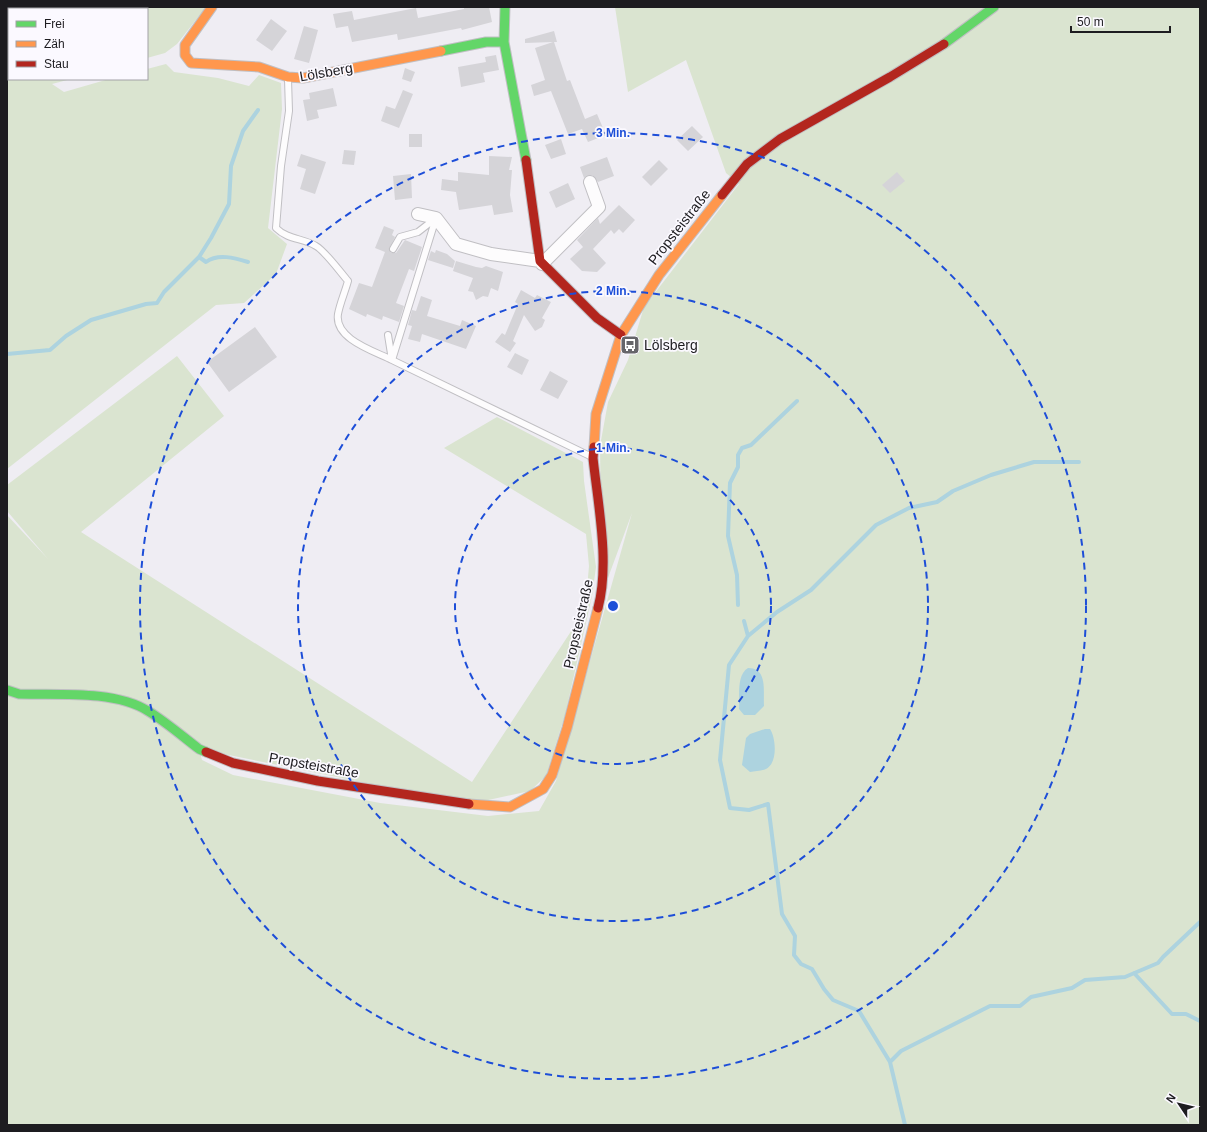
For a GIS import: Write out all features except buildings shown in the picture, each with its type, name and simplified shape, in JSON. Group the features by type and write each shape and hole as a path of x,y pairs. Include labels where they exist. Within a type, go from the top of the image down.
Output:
{"street":[{"name":"Lölsberg","path":"212,7 185,44 185,55 191,64 258,67 277,72 288,77 303,78 486,42 504,42"},
{"path":"505,7 504,42 525,149 541,262"},
{"name":"Propsteistraße","path":"7,690 19,694 101,696 124,701 148,710 199,749 233,763 254,769 318,782 470,804 510,807 531,798 543,789 552,775 567,728 602,594 604,568 593,458 596,414 620,335 658,275 747,164 780,138 953,38 994,7"},
{"path":"541,262 599,207 590,182"},
{"path":"418,214 436,218 456,244 491,254 541,262 597,318 620,335"}],"lane":[{"path":"288,77 289,111 281,166 276,228 283,235 316,246 324,252 348,281 338,315 338,326 344,334 356,342 392,360 593,458"},
{"path":"392,360 436,218"},
{"path":"393,248 400,237 418,232 436,218"},
{"path":"388,335 392,360"}],"green space":[{"path":"7,7 206,7 177,44 165,53 148,58 148,8 8,8 8,80 67,80 52,84 64,92 106,80 148,80 148,69 166,64 174,72 218,78 249,86 259,75 281,83 282,109 268,228 287,244 276,274 244,303 216,305 7,469"},
{"path":"615,7 1200,7 1200,1125 7,1125 7,515 48,559 7,511 7,485 177,356 224,416 81,532 472,782 585,610 589,566 586,534 444,448 497,417 583,462 584,481 596,567 592,596 565,715 546,776 530,791 470,804 199,749 202,760 233,775 380,803 488,816 539,811 556,781 632,513 602,594 600,446 608,402 628,360 644,307 739,184 726,173 686,60 628,92"}],"water":[{"path":"748,668 759,672 762,676 764,687 764,706 755,715 744,715 739,709 740,681 744,671"},
{"path":"765,729 770,729 774,738 775,750 773,761 766,769 750,772 742,765 746,738 750,734"}],"waterway":[{"path":"199,257 229,204 231,166 243,131 258,110"},
{"path":"7,354 50,350 66,336 91,320 146,304 157,303 164,292 199,257 206,262 211,259 221,257 248,262"},
{"path":"738,605 737,575 728,536 730,483 738,467 738,455 742,448 751,445 797,401"},
{"path":"748,636 777,612 811,590 876,525 909,508 937,502 953,491 991,475 1034,462 1079,462"},
{"path":"744,621 748,636 729,665 720,760 730,808 749,810 768,804 782,914 795,936 794,955 801,964 812,969 824,989 833,1000 859,1011 890,1062 905,1125"},
{"path":"890,1062 901,1051 990,1006 1020,1006 1031,997 1072,988 1085,980 1125,977 1158,963 1200,922"},
{"path":"1134,973 1172,1014 1186,1014 1200,1021"}],"traffic: fast":[{"path":"505,7 504,42 526,160"},
{"path":"944,44 994,7"},
{"path":"441,51 486,42 504,42"},
{"path":"7,690 19,694 85,695 103,697 135,704 155,715 199,749 206,752"}],"traffic: slow":[{"path":"212,7 185,45 185,55 191,63 259,67 288,77 303,78 441,51"},
{"path":"594,447 596,414 621,335 659,275 722,195"},
{"path":"469,804 510,807 543,789 552,775 567,728 598,608"}],"traffic: jam":[{"path":"722,195 747,164 780,139 890,77 944,44"},
{"path":"526,160 540,261 597,318 621,335"},
{"path":"594,447 593,458 603,553 603,572 598,608"},
{"path":"206,752 233,763 318,781 469,804"}],"place":[{"name":"Lölsberg","path":"630,345"}]}
